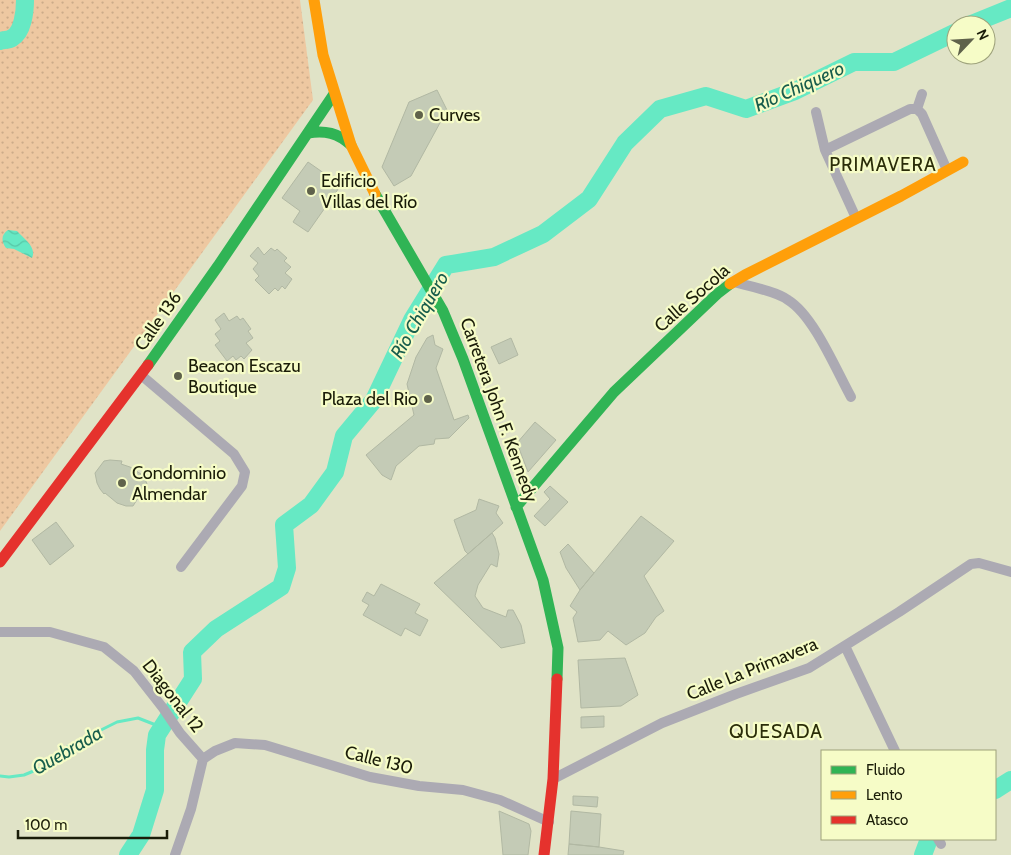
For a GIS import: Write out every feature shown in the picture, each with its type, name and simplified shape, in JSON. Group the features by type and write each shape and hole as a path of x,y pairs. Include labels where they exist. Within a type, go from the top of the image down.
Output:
{"street":[{"name":"Carretera John F. Kennedy","path":"314,0 323,55 351,144 370,184 444,311 543,580 558,648 553,779 544,855"},
{"name":"Calle 136","path":"0,562 141,375 334,94"},
{"path":"917,109 922,94"},
{"path":"824,150 910,109 917,109 922,114 947,170"},
{"path":"816,112 824,150 856,218"},
{"path":"308,133 327,131 344,138 351,144"},
{"name":"Calle Socola","path":"516,507 614,392 717,294 745,275 901,196 963,162"},
{"path":"733,282 787,299 802,311 824,346 851,397"},
{"path":"141,375 234,454 245,472 242,486 181,567"},
{"name":"Calle La Primavera","path":"553,779 662,723 809,668 971,564 979,564 1011,572"},
{"name":"Diagonal 12","path":"0,632 50,632 104,647 134,670 180,733 203,759"},
{"path":"845,646 895,750"},
{"name":"Calle 130","path":"203,759 214,751 235,743 265,745 370,777 419,786 463,790 500,800 549,822"},
{"path":"175,855 190,809 203,759"}],"shaded area":[{"path":"0,0 300,0 313,100 0,531"}],"water":[{"path":"8,230 17,231 29,243 33,250 32,258 14,249 6,248 2,238"}],"building":[{"path":"437,90 447,110 411,176 394,186 382,167 409,102"},
{"name":"Edificio Villas del Río","path":"308,162 341,185 308,232 293,222 300,211 282,198"},
{"path":"258,247 264,255 271,248 275,251 277,249 287,258 284,261 291,267 285,273 292,279 285,289 282,286 278,291 275,288 269,294 255,280 259,276 253,269 258,263 250,256"},
{"path":"224,313 229,321 237,316 240,320 243,318 251,329 248,331 253,338 246,343 252,350 244,359 241,356 236,360 233,356 227,361 215,345 220,341 215,334 221,329 215,320"},
{"name":"Plaza del Rio","path":"433,335 435,345 443,349 436,368 454,420 468,415 469,418 449,438 435,439 434,444 419,446 396,466 391,480 382,475 366,455 414,415 407,384 416,357 427,338"},
{"path":"511,338 518,355 499,364 491,347"},
{"path":"535,422 556,440 528,472 517,443"},
{"name":"Condominio Almendar","path":"104,461 122,461 121,464 130,467 145,479 147,484 133,506 117,503 104,494 97,483 95,473"},
{"path":"550,486 568,502 545,526 534,516 550,499 544,492"},
{"path":"479,499 499,506 496,513 503,523 468,554 465,551 454,520 476,510"},
{"path":"641,516 674,541 644,576 664,611 656,617 645,633 626,645 608,631 600,640 578,642 573,618 577,612 570,606 580,590"},
{"path":"56,522 74,546 50,565 32,540"},
{"path":"492,533 499,554 497,567 491,564 478,585 475,596 483,608 506,617 508,610 513,610 521,625 525,643 501,648 434,583"},
{"path":"568,544 594,573 580,590 566,568 560,552"},
{"path":"381,584 420,604 415,613 428,620 420,636 405,628 401,636 363,615 369,605 362,601 367,592 374,596"},
{"path":"625,658 638,695 621,706 581,708 578,660"},
{"path":"604,716 604,727 581,728 581,717"},
{"path":"573,796 598,797 597,807 573,805"},
{"path":"499,811 529,824 531,831 528,855 503,855"},
{"path":"571,811 601,814 599,847 569,844"},
{"path":"569,844 624,851 623,855 568,855"}],"waterway":[{"path":"0,41 11,39 19,31 24,15 25,0"},
{"name":"Río Chiquero","path":"994,15 1011,8"},
{"name":"Río Chiquero","path":"128,855 141,835 155,790 157,735 193,679 192,652 216,629 281,587 287,568 284,525 311,505 335,472 344,436 374,400 412,320 446,265 494,257 543,234 589,199 625,143 660,109 706,96 746,109 795,91 854,62 894,62 946,37"},
{"name":"Quebrada","path":"0,776 24,775 55,762 67,747 117,722 138,718 161,727"},
{"path":"996,789 1011,780"},
{"path":"923,855 929,840"}],"traffic: fast":[{"path":"148,365 218,266 334,94"},
{"path":"308,133 331,133 351,145"},
{"path":"375,194 443,311 463,359 543,580 558,648 557,679"},
{"path":"516,507 614,392 717,294 730,284"}],"traffic: slow":[{"path":"314,0 323,55 351,145 375,194"},
{"path":"730,284 963,162"}],"traffic: jam":[{"path":"0,562 148,365"},
{"path":"544,855 553,779 557,679"}],"place":[{"name":"Curves","path":"419,115"},
{"name":"Edificio Villas del Río","path":"311,191"},
{"name":"Beacon Escazu Boutique","path":"178,376"},
{"name":"Plaza del Rio","path":"428,399"},
{"name":"Condominio Almendar","path":"122,483"}],"district":[{"name":"PRIMAVERA","path":"883,164"},
{"name":"QUESADA","path":"776,731"}]}
